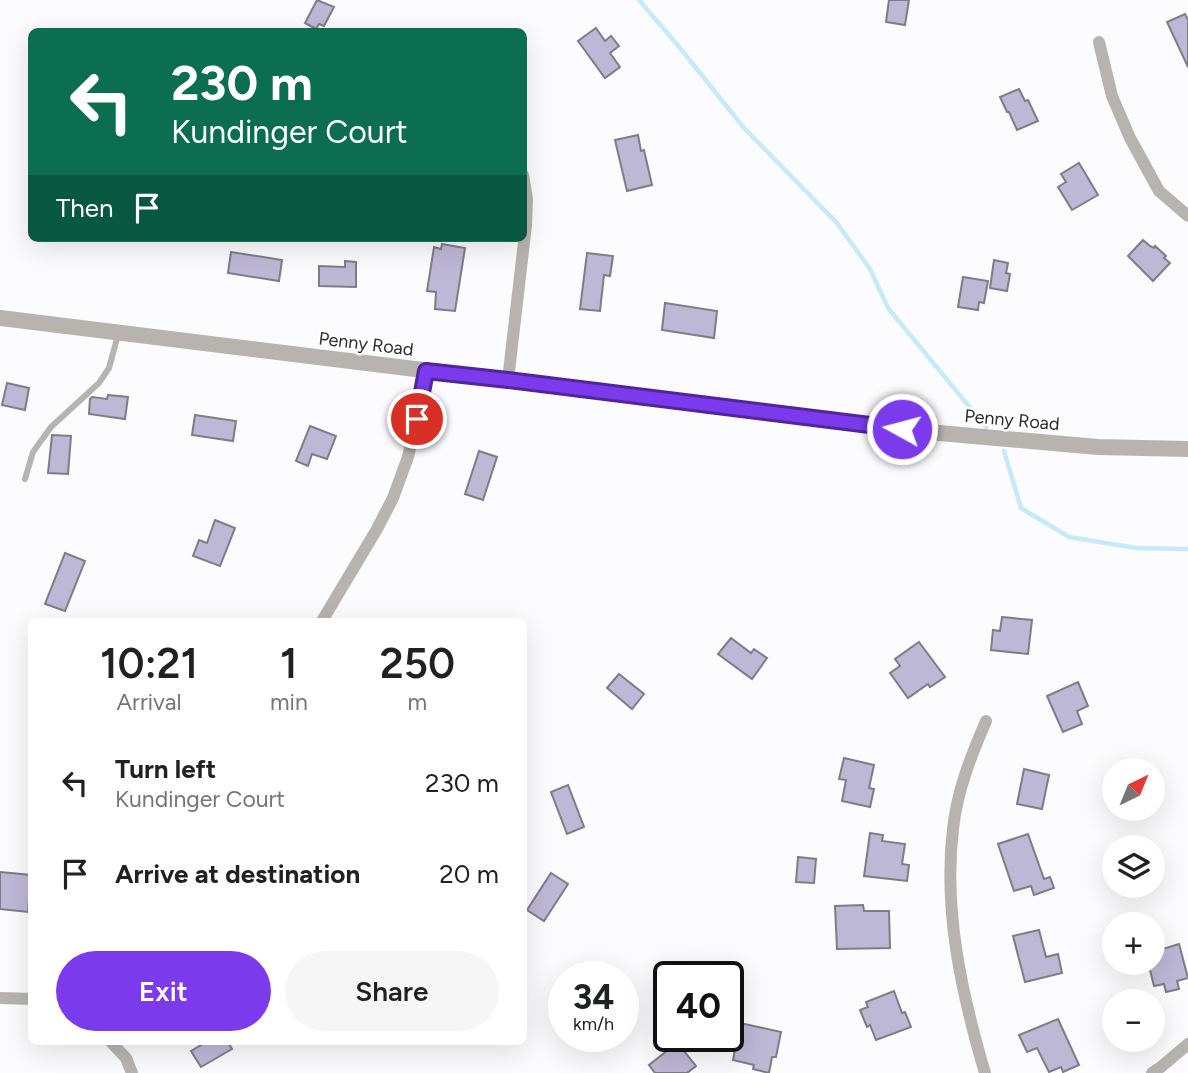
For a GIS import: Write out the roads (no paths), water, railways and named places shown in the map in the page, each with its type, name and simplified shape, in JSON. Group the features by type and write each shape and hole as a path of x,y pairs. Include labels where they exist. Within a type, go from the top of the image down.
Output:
{"street":[{"path":"1099,42 1112,96 1130,138 1159,191 1188,216"},
{"path":"508,380 524,242"},
{"name":"Penny Road","path":"0,318 928,432 1098,447 1188,449"},
{"path":"324,618 393,498 408,457 426,371"},
{"path":"985,1073 962,982 953,921 950,868 953,827 965,771 986,721"},
{"path":"0,998 28,999"},
{"path":"1152,1073 1188,1044"},
{"path":"114,1045 126,1058 132,1073"}],"lane":[{"path":"25,479 33,452 51,427 99,383 109,368 119,333"}],"waterway":[{"path":"639,0 744,128 837,223 870,269 888,308 986,427"},
{"path":"1004,451 1021,508 1069,537 1136,548 1188,549"}]}
